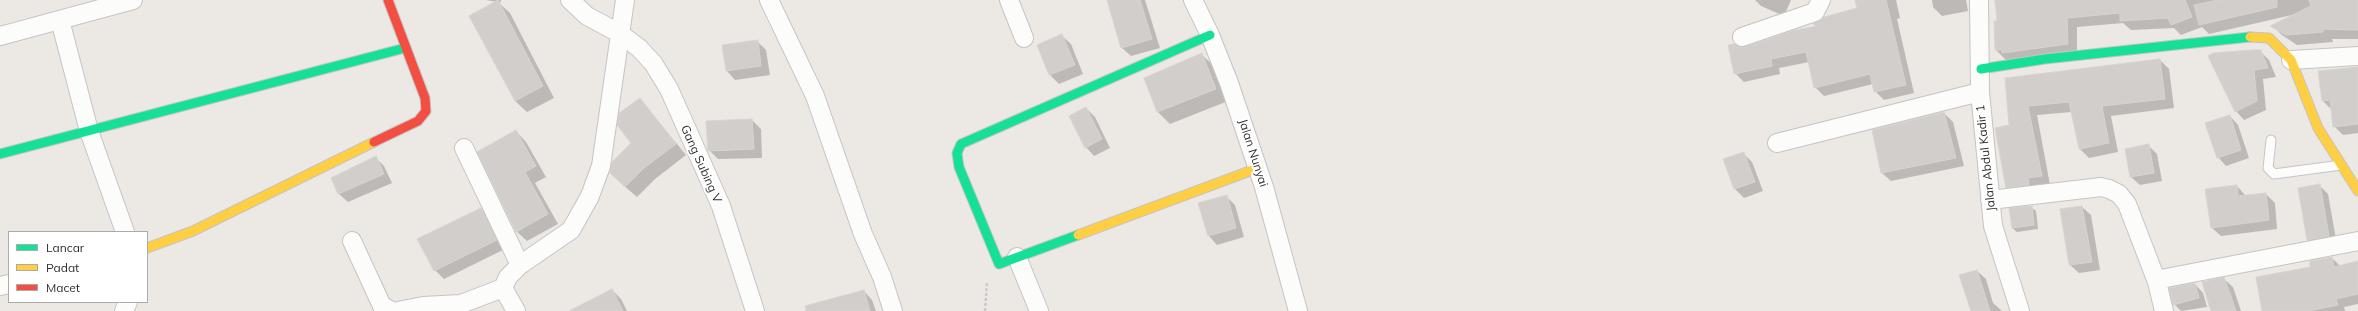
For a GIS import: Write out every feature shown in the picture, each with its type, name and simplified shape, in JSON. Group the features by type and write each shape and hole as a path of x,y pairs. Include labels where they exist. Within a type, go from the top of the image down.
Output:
{"street":[{"path":"0,36 133,0"},
{"path":"148,248 193,231 418,121 426,111 425,98 388,0"},
{"name":"Gang Subing V","path":"570,0 587,16 619,33 647,56 669,89 721,206 755,311"},
{"path":"398,311 423,306 461,304 503,288 508,277 520,265 571,230 590,196 601,166 619,33 625,0"},
{"path":"769,0 815,96 863,234 882,277 893,311"},
{"path":"1009,0 1024,38"},
{"name":"Jalan Nunyai","path":"1193,0 1210,35 1229,83 1258,168 1298,311"},
{"path":"1742,37 1815,12 1821,0"},
{"name":"Jalan Abdul Kadir 1","path":"1979,0 1981,69 1980,92 1993,226 2001,256 2020,311"},
{"path":"60,20 89,132 125,231"},
{"path":"1210,35 961,144 957,153 959,167 1000,264 1258,168"},
{"path":"1981,69 2045,59 2258,36 2269,38 2277,44 2290,60 2318,128 2358,191"},
{"path":"0,154 89,132 405,48"},
{"path":"2290,60 2358,56"},
{"path":"1777,143 1980,92"},
{"path":"464,148 520,265"},
{"path":"1990,200 2101,186 2109,188 2119,194 2127,204 2156,282 2164,311"},
{"path":"352,241 382,306 392,311"},
{"path":"2156,282 2178,275 2358,241"},
{"path":"1017,258 1039,311"},
{"path":"503,288 516,311"}],"lane":[{"path":"2272,140 2268,168 2274,174 2341,165"}],"path":[{"path":"985,311 988,273 1000,264"}],"building":[{"path":"498,0 543,86 515,101 469,16"},
{"path":"1107,0 1140,0 1152,39 1121,48"},
{"path":"1855,0 1886,0 1906,85 1874,92 1870,74 1814,88 1806,52 1771,59 1772,66 1734,74 1728,45 1734,44 1740,47 1745,47 1795,30 1817,26 1813,24 1824,17 1857,8"},
{"path":"1995,0 2185,0 2192,17 2171,25 2168,18 2120,21 2120,13 2067,18 2068,44 2002,53 2002,50 1995,50 1994,21 1997,21"},
{"path":"2218,0 2277,0 2277,7 2199,25 2194,5"},
{"path":"2309,0 2358,0 2358,30 2323,29 2323,32 2286,35 2270,26 2311,6"},
{"path":"1062,34 1075,65 1049,75 1037,45"},
{"path":"758,40 761,66 726,71 722,45"},
{"path":"2261,50 2268,68 2254,70 2257,101 2235,112 2208,56 2213,53"},
{"path":"1202,53 1216,89 1157,112 1144,78"},
{"path":"2160,59 2165,99 2102,106 2109,143 2079,149 2069,102 2028,106 2042,176 2028,178 2029,185 2006,188 1995,128 2009,125 2005,78"},
{"path":"2358,67 2358,124 2333,127 2330,100 2322,101 2318,71"},
{"path":"640,98 676,144 644,168 625,187 610,173 612,162 631,143 617,125 619,113"},
{"path":"1086,107 1102,139 1085,148 1069,116"},
{"path":"1944,112 1956,158 1881,173 1872,130"},
{"path":"2230,115 2241,150 2217,158 2205,123"},
{"path":"752,119 754,149 708,151 706,121"},
{"path":"516,130 536,166 525,172 548,214 516,232 477,152"},
{"path":"2149,144 2154,173 2130,177 2125,149"},
{"path":"1744,152 1755,182 1734,189 1723,159"},
{"path":"376,156 384,174 338,194 331,178"},
{"path":"2320,184 2329,236 2307,240 2298,188"},
{"path":"2237,185 2238,196 2266,193 2269,220 2211,228 2205,189"},
{"path":"1227,195 1236,228 1208,236 1198,203"},
{"path":"2032,206 2034,225 2012,228 2009,208"},
{"path":"2082,206 2092,262 2069,265 2060,209"},
{"path":"481,208 497,240 434,271 417,239"},
{"path":"2332,257 2334,267 2358,261 2358,294 2336,299 2338,305 2308,311 2262,311 2256,277 2310,267 2310,261"},
{"path":"1977,270 1990,311 1971,311 1959,275"},
{"path":"2224,277 2236,311 2211,311 2202,282"},
{"path":"2195,283 2199,298 2173,305 2169,288"},
{"path":"612,289 623,311 569,311"},
{"path":"864,290 870,311 806,311 805,306"}],"traffic: fast":[{"path":"1078,235 999,264 959,167 957,153 961,144 1210,35"},
{"path":"1981,69 2045,59 2250,37"},
{"path":"0,154 405,48"}],"traffic: slow":[{"path":"2250,37 2269,38 2291,60 2318,128 2358,191"},
{"path":"148,248 193,231 374,142"},
{"path":"1078,235 1258,168"}],"traffic: jam":[{"path":"374,142 418,121 426,111 425,98 388,0"}]}
